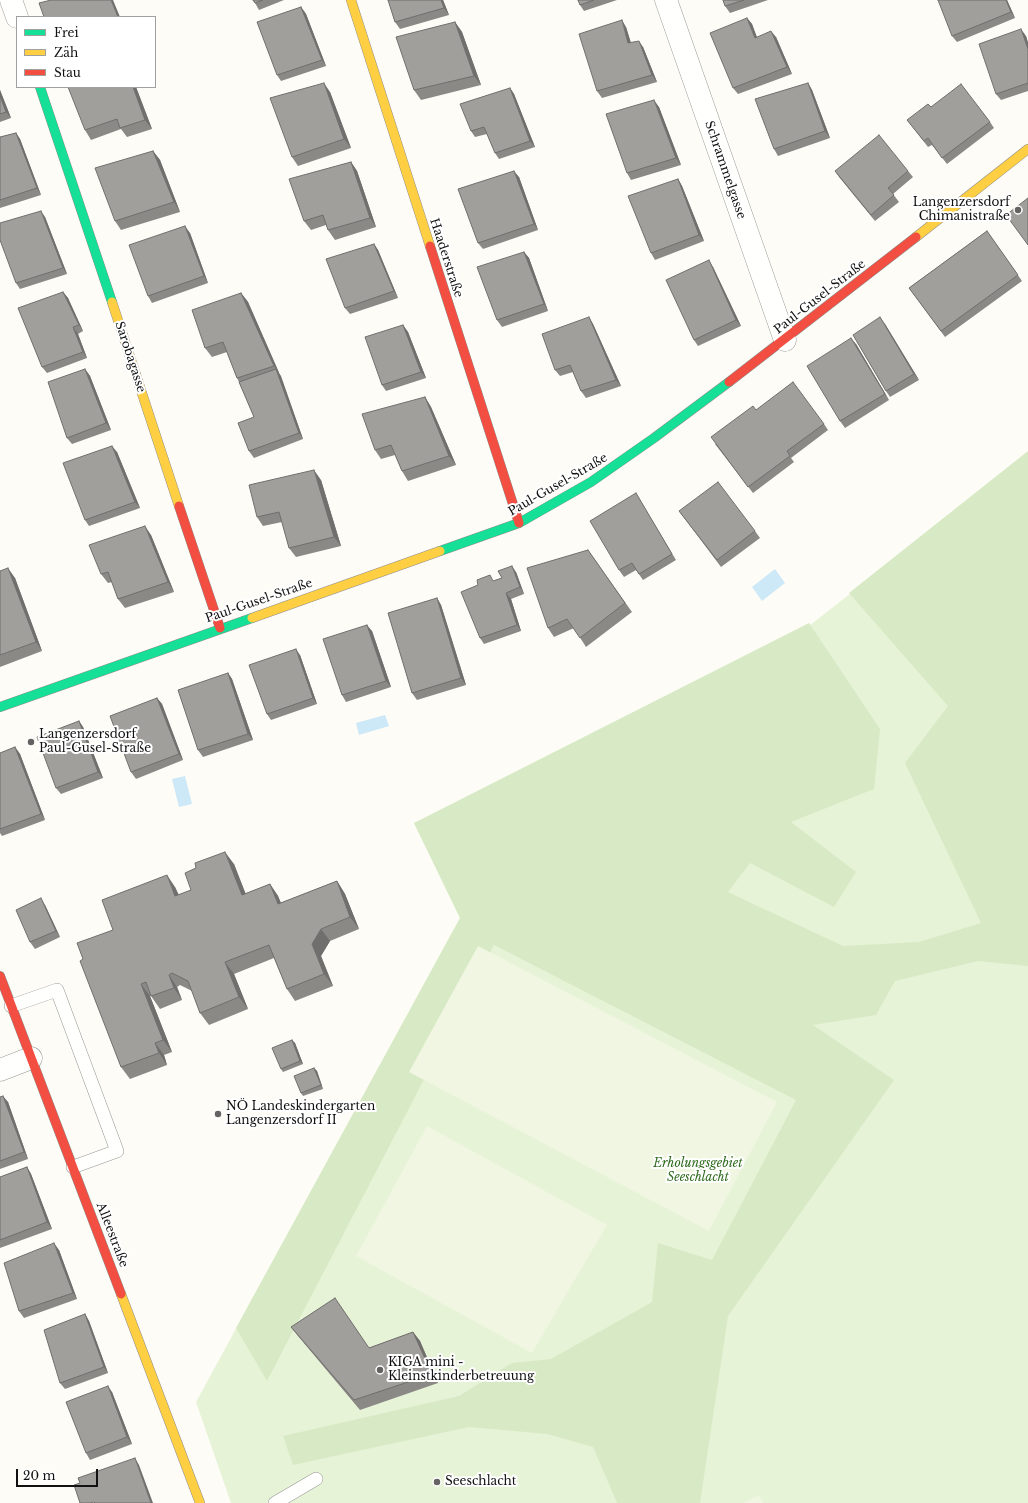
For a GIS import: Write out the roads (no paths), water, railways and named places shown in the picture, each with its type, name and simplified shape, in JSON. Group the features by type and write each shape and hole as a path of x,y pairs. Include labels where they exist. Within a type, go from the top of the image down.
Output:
{"street":[{"path":"11,0 17,16"},
{"name":"Haaderstraße","path":"351,0 519,523"},
{"name":"Schrammelgasse","path":"666,0 785,340"},
{"name":"Sarobagasse","path":"40,88 220,628"},
{"name":"Paul-Gusel-Straße","path":"0,707 519,523 597,478 654,438 785,340 1028,149"},
{"name":"Alleestraße","path":"0,976 200,1503"},
{"path":"0,1070 32,1058"}],"lane":[{"path":"11,1006 57,990 117,1151 73,1167"},
{"path":"275,1503 316,1480"}],"water":[{"path":"775,569 785,583 762,601 752,587"},
{"path":"385,715 389,726 359,735 356,723"},
{"path":"185,776 192,804 179,807 172,779"}],"place":[{"name":"Langenzersdorf Chimanistraße","path":"1018,210"},
{"name":"Langenzersdorf Paul-Gusel-Straße","path":"31,742"},
{"name":"NÖ Landeskindergarten Langenzersdorf II","path":"218,1114"},
{"name":"KIGA mini - Kleinstkinderbetreuung","path":"380,1370"},
{"name":"Seeschlacht","path":"437,1482"}],"park label":[{"name":"Erholungsgebiet Seeschlacht","path":"698,1171"}]}
